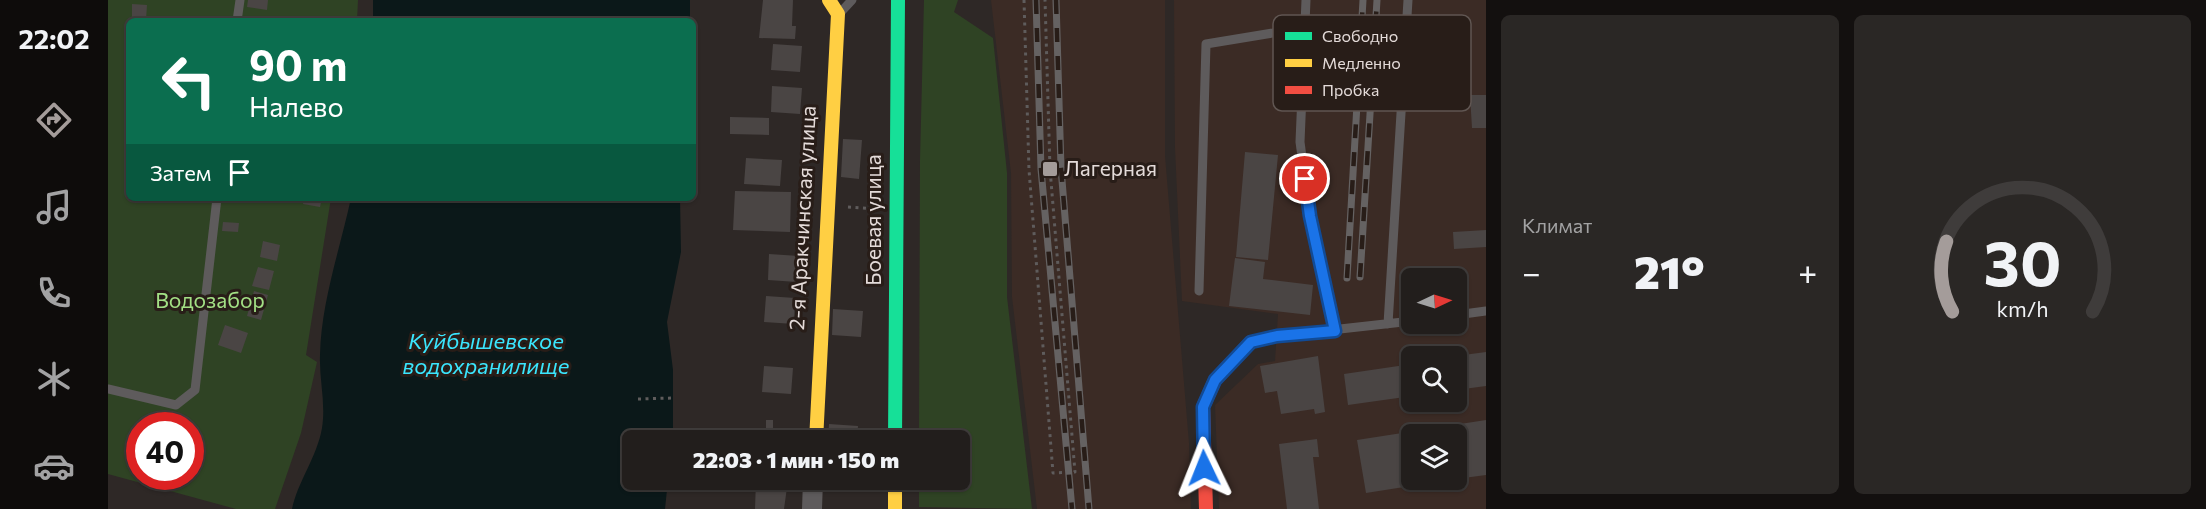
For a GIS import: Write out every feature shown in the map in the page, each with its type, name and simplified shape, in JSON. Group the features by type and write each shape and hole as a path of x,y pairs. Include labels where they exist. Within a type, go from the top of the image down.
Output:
{"street":[{"path":"828,0 838,14"},
{"name":"Боевая улица","path":"895,430 898,0"},
{"name":"2-я Аракчинская улица","path":"817,430 838,14"},
{"path":"1206,509 1203,407 1215,380 1251,342"},
{"path":"812,509 813,490"},
{"path":"895,490 895,509"}],"lane":[{"path":"237,18 240,0"},
{"path":"838,14 852,0"},
{"path":"1305,15 1306,0"},
{"path":"1407,15 1408,0"},
{"path":"1199,291 1206,44 1273,33"},
{"path":"1301,111 1300,142 1310,216 1335,331"},
{"path":"1388,324 1401,111"},
{"path":"108,389 176,405 195,390 217,201"},
{"path":"1467,314 1486,311"},
{"path":"1251,342 1277,336 1401,322"}],"path":[{"path":"1024,0 1029,170 1053,473 1075,472 1050,169 1045,0"},
{"path":"828,206 895,210"},
{"path":"638,399 673,398"}],"shaded area":[{"path":"991,0 1165,0 1165,156 1189,443 1191,509 1037,509 1012,297 1011,173"},
{"path":"1174,0 1486,0 1486,509 1219,509 1215,405 1258,364 1275,361 1278,314 1182,301 1175,148"}],"green space":[{"name":"Водозабор","path":"108,0 358,0 357,18 126,18 126,201 331,201 306,355 317,362 301,433 275,509 236,509 167,490 204,490 204,412 126,412 126,479 108,474"},
{"path":"924,0 958,0 954,12 993,38 1007,173 1007,297 1032,509 919,507 919,490 970,490 970,430 919,430 920,160"}],"water":[{"path":"373,0 690,0 690,18 373,18"},
{"name":"Куйбышевское водохранилище","path":"350,201 680,201 681,252 667,322 673,370 673,430 622,430 622,490 667,490 665,509 292,509 320,439 322,428 320,364 324,316"}],"building":[{"path":"248,0 268,0 267,10 247,7"},
{"path":"763,0 793,0 792,26 796,26 795,39 759,38"},
{"path":"132,4 147,5 146,18 132,18"},
{"path":"773,44 802,46 800,72 771,70"},
{"path":"772,86 802,88 800,114 771,112"},
{"path":"1471,95 1486,95 1486,128 1472,128"},
{"path":"730,117 769,118 769,135 730,134"},
{"path":"843,139 862,140 859,179 841,177"},
{"path":"1245,152 1278,155 1268,260 1236,257"},
{"path":"746,158 782,160 780,186 744,184"},
{"path":"735,191 791,192 790,232 733,230"},
{"path":"304,201 321,201 320,207 303,204"},
{"path":"223,222 239,223 238,232 222,231"},
{"path":"1486,230 1486,247 1454,249 1453,232"},
{"path":"263,241 280,245 277,261 260,257"},
{"path":"769,254 799,256 797,282 768,280"},
{"path":"1235,258 1265,262 1263,279 1313,285 1310,315 1229,306"},
{"path":"258,267 274,271 269,290 252,286"},
{"path":"254,291 268,295 261,320 247,316"},
{"path":"766,296 795,298 794,324 764,322"},
{"path":"833,309 863,311 861,337 832,335"},
{"path":"225,325 248,333 241,353 218,345"},
{"path":"1486,352 1486,386 1467,389 1467,355"},
{"path":"1318,356 1325,412 1315,414 1314,409 1281,414 1277,391 1265,393 1260,366"},
{"path":"764,366 793,368 791,394 762,392"},
{"path":"1401,366 1401,398 1348,405 1344,374"},
{"path":"766,420 773,420 773,429 782,429 782,430 766,430"},
{"path":"1486,420 1486,475 1467,478 1467,424 1460,424"},
{"path":"829,424 858,426 858,430 829,430"},
{"path":"1401,433 1401,487 1366,493 1357,440"},
{"path":"1317,439 1319,457 1313,457 1319,509 1287,509 1279,444"},
{"path":"756,490 787,490 784,509 755,509"}],"railway":[{"path":"1036,0 1041,169 1072,509"},
{"path":"1056,0 1061,168 1089,509"},
{"path":"1362,15 1363,0"},
{"path":"1376,15 1377,0"},
{"path":"1347,278 1357,111"},
{"path":"1360,277 1370,111"}],"traffic: fast":[{"path":"895,430 898,0"}],"traffic: slow":[{"path":"817,430 838,14 829,0"},
{"path":"895,490 895,509"}],"traffic: jam":[{"path":"1206,509 1203,407 1215,380 1251,342"}],"place":[{"name":"Лагерная","path":"1050,169"}],"route":[{"path":"1204,468 1203,407 1215,380 1251,342 1277,336 1335,331 1310,216 1305,179"}]}
